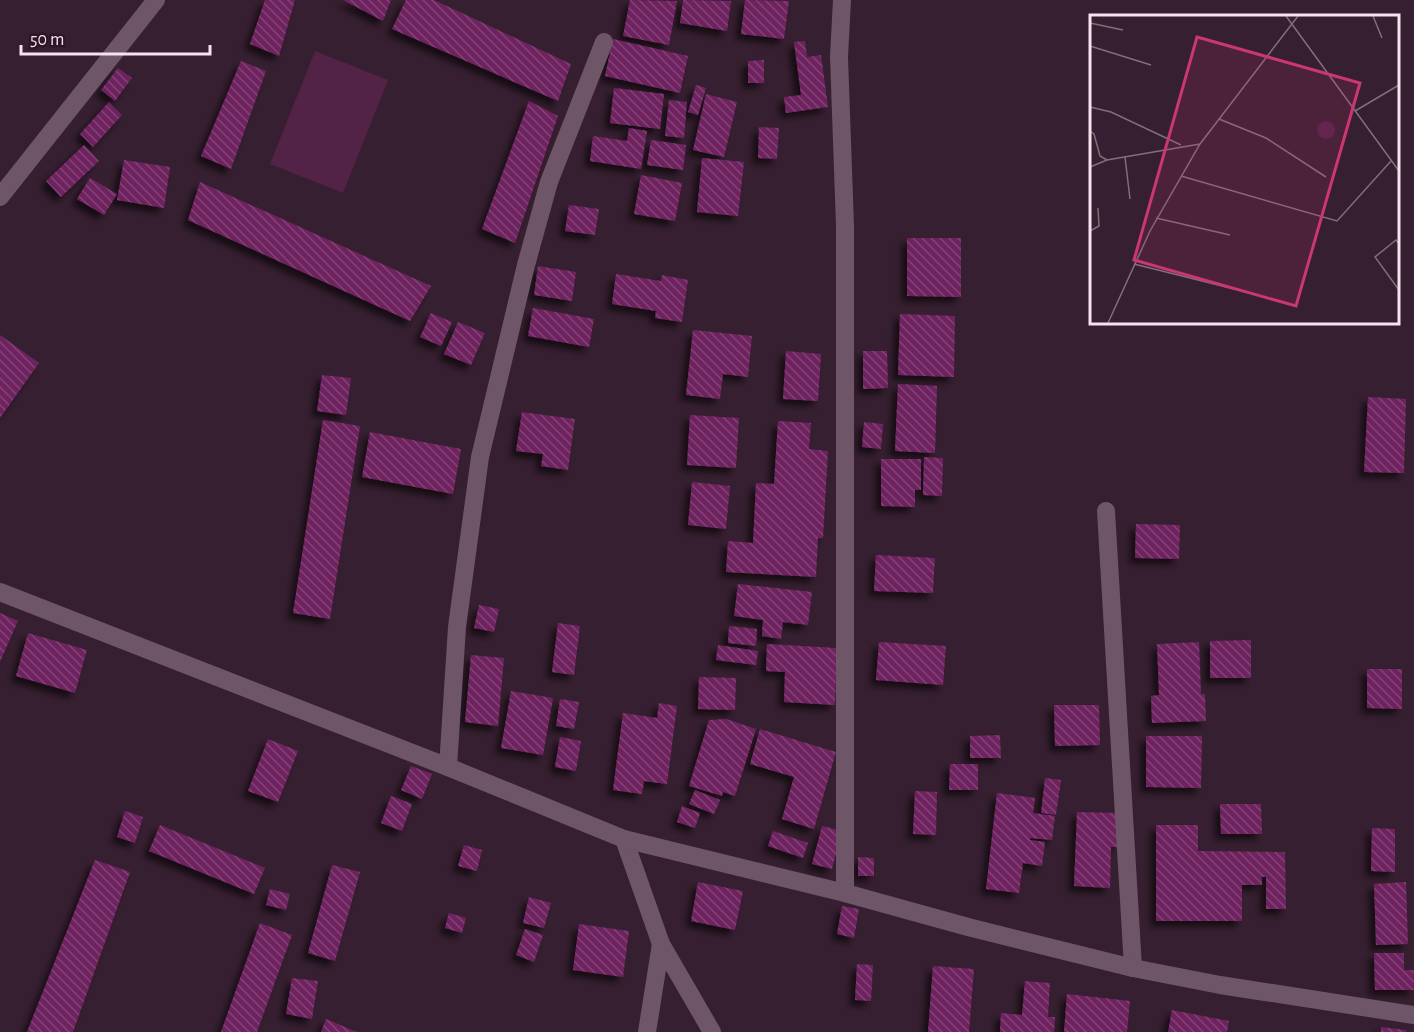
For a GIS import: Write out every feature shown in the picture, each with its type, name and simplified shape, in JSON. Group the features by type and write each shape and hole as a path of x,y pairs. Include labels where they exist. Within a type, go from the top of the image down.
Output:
{"street":[{"path":"0,197 156,0"},
{"path":"842,0 839,57 845,226 845,893"},
{"path":"448,767 457,627 480,457 526,265 549,182 604,42"},
{"path":"1106,511 1133,968"},
{"path":"0,592 448,767 624,839 845,893 968,927 1133,968 1220,985 1414,1015"},
{"path":"624,839 661,944 712,1032"},
{"path":"647,1032 661,944"}],"shaded area":[{"path":"315,51 388,80 343,193 270,164"}],"building":[{"path":"265,0 295,0 279,56 250,44"},
{"path":"343,0 391,0 383,21"},
{"path":"406,0 434,0 571,64 558,101 392,29"},
{"path":"630,0 677,1 669,45 623,36"},
{"path":"683,0 731,1 727,31 680,23"},
{"path":"745,0 789,1 784,39 741,34"},
{"path":"613,39 688,56 680,93 605,76"},
{"path":"805,41 807,57 821,55 828,107 786,113 784,97 801,95 794,42"},
{"path":"764,60 764,83 748,83 748,61"},
{"path":"241,61 266,71 231,169 201,156"},
{"path":"118,68 132,78 115,101 101,90"},
{"path":"696,85 706,88 698,115 688,112"},
{"path":"614,88 664,94 660,129 610,123"},
{"path":"706,94 737,102 724,157 693,150"},
{"path":"669,100 687,102 684,138 665,136"},
{"path":"529,101 558,116 515,243 482,229"},
{"path":"109,102 122,115 93,147 80,134"},
{"path":"759,127 779,128 777,159 758,158"},
{"path":"629,128 647,131 641,169 590,161 593,136 627,141"},
{"path":"651,140 686,145 683,170 647,165"},
{"path":"84,145 99,161 61,197 46,181"},
{"path":"702,158 744,162 738,216 697,212"},
{"path":"124,160 170,167 164,208 117,200"},
{"path":"641,175 682,183 675,221 634,214"},
{"path":"90,178 117,194 104,215 77,199"},
{"path":"200,182 431,286 410,321 188,220"},
{"path":"569,205 599,209 595,235 565,231"},
{"path":"907,238 961,238 961,297 907,296"},
{"path":"538,266 576,272 572,301 534,295"},
{"path":"616,274 661,281 662,275 688,280 682,322 655,318 656,311 612,304"},
{"path":"533,308 594,319 589,347 528,336"},
{"path":"431,313 452,322 441,346 420,337"},
{"path":"900,314 955,316 954,377 898,375"},
{"path":"458,322 485,333 471,365 444,354"},
{"path":"693,330 752,336 748,377 723,374 720,399 686,395"},
{"path":"0,335 39,363 0,418"},
{"path":"786,351 821,354 818,401 783,399"},
{"path":"863,351 887,351 888,388 863,389"},
{"path":"322,375 351,378 346,415 317,411"},
{"path":"898,384 937,386 935,453 895,451"},
{"path":"1368,397 1406,399 1404,473 1364,472"},
{"path":"522,412 575,419 568,470 541,466 543,454 516,451"},
{"path":"690,415 739,418 736,468 687,465"},
{"path":"323,420 360,426 330,619 293,613"},
{"path":"778,421 811,423 809,449 828,451 823,538 818,538 816,577 726,572 728,541 753,543 756,483 774,484"},
{"path":"864,422 883,424 881,449 862,447"},
{"path":"370,432 461,449 453,494 362,477"},
{"path":"924,457 943,458 942,496 923,495"},
{"path":"881,459 921,459 921,490 915,490 915,507 881,506"},
{"path":"692,482 730,486 726,529 688,525"},
{"path":"1136,524 1180,525 1179,559 1135,558"},
{"path":"876,555 935,558 933,593 874,591"},
{"path":"738,584 812,592 808,625 783,622 781,639 762,636 763,620 734,616"},
{"path":"479,605 499,609 494,632 474,628"},
{"path":"0,613 18,621 0,662"},
{"path":"558,623 580,626 574,675 552,672"},
{"path":"729,626 757,629 756,646 728,643"},
{"path":"28,633 87,650 75,693 16,676"},
{"path":"1251,640 1251,678 1210,678 1210,641"},
{"path":"879,642 946,646 943,685 876,680"},
{"path":"1199,642 1201,694 1205,694 1206,721 1152,723 1151,696 1159,695 1157,644"},
{"path":"767,644 837,648 835,705 784,702 785,672 766,671"},
{"path":"718,645 758,651 756,665 716,660"},
{"path":"471,655 504,658 498,726 465,722"},
{"path":"1367,669 1402,669 1402,709 1367,708"},
{"path":"699,677 736,678 735,710 698,709"},
{"path":"511,691 553,698 543,755 501,748"},
{"path":"560,699 579,702 574,729 556,726"},
{"path":"659,703 677,706 667,784 644,781 642,794 613,790 623,713 657,718"},
{"path":"1054,705 1099,705 1100,745 1055,746"},
{"path":"726,719 756,729 735,796 723,792 722,796 689,786 709,720"},
{"path":"760,729 836,752 814,829 782,819 794,777 750,764"},
{"path":"1000,735 1001,758 970,758 970,736"},
{"path":"1146,736 1202,736 1201,788 1146,787"},
{"path":"560,737 581,741 576,771 555,767"},
{"path":"268,739 298,751 278,802 248,791"},
{"path":"950,764 978,764 978,790 949,790"},
{"path":"411,766 432,774 422,799 401,790"},
{"path":"1045,778 1061,780 1056,815 1041,813"},
{"path":"695,790 720,800 714,814 689,804"},
{"path":"915,791 937,792 936,835 913,834"},
{"path":"997,793 1035,798 1033,813 1055,816 1052,840 1030,838 1030,840 1045,842 1042,866 1023,863 1019,893 986,889"},
{"path":"391,796 412,804 402,831 381,823"},
{"path":"1220,804 1261,804 1262,834 1221,834"},
{"path":"682,806 700,813 695,828 677,822"},
{"path":"125,811 143,817 135,843 117,837"},
{"path":"1077,812 1118,813 1117,847 1111,847 1110,888 1074,886"},
{"path":"160,825 265,868 254,894 149,851"},
{"path":"1156,825 1198,825 1198,851 1285,852 1286,909 1266,909 1266,877 1262,877 1262,885 1242,885 1242,921 1156,921"},
{"path":"822,826 842,831 832,869 812,864"},
{"path":"1372,828 1395,829 1395,872 1371,871"},
{"path":"773,831 808,843 803,858 768,846"},
{"path":"464,845 482,850 477,871 458,866"},
{"path":"858,857 874,858 874,876 858,876"},
{"path":"95,860 130,872 73,1032 27,1032"},
{"path":"332,865 360,872 335,961 308,953"},
{"path":"698,882 743,891 735,930 691,921"},
{"path":"1406,882 1408,944 1376,945 1374,884"},
{"path":"270,889 290,894 286,910 266,905"},
{"path":"529,897 551,903 544,928 523,923"},
{"path":"842,906 859,909 854,938 837,934"},
{"path":"449,913 466,918 462,933 445,928"},
{"path":"260,923 292,935 257,1032 221,1032"},
{"path":"579,924 629,931 623,977 573,970"},
{"path":"525,929 543,935 534,962 516,955"},
{"path":"1374,953 1404,953 1404,970 1414,970 1414,990 1375,990"},
{"path":"857,964 873,965 871,1001 855,1000"},
{"path":"933,966 974,969 969,1032 928,1032"},
{"path":"292,978 318,981 312,1019 286,1014"},
{"path":"1025,981 1050,983 1048,1017 1055,1017 1054,1032 1000,1032 1001,1013 1022,1015"},
{"path":"1067,994 1130,1001 1127,1032 1064,1032"},
{"path":"1172,1010 1229,1021 1227,1032 1168,1032"},
{"path":"326,1019 357,1032 321,1032"},
{"path":"1381,1027 1406,1030 1406,1032 1381,1032"}]}
